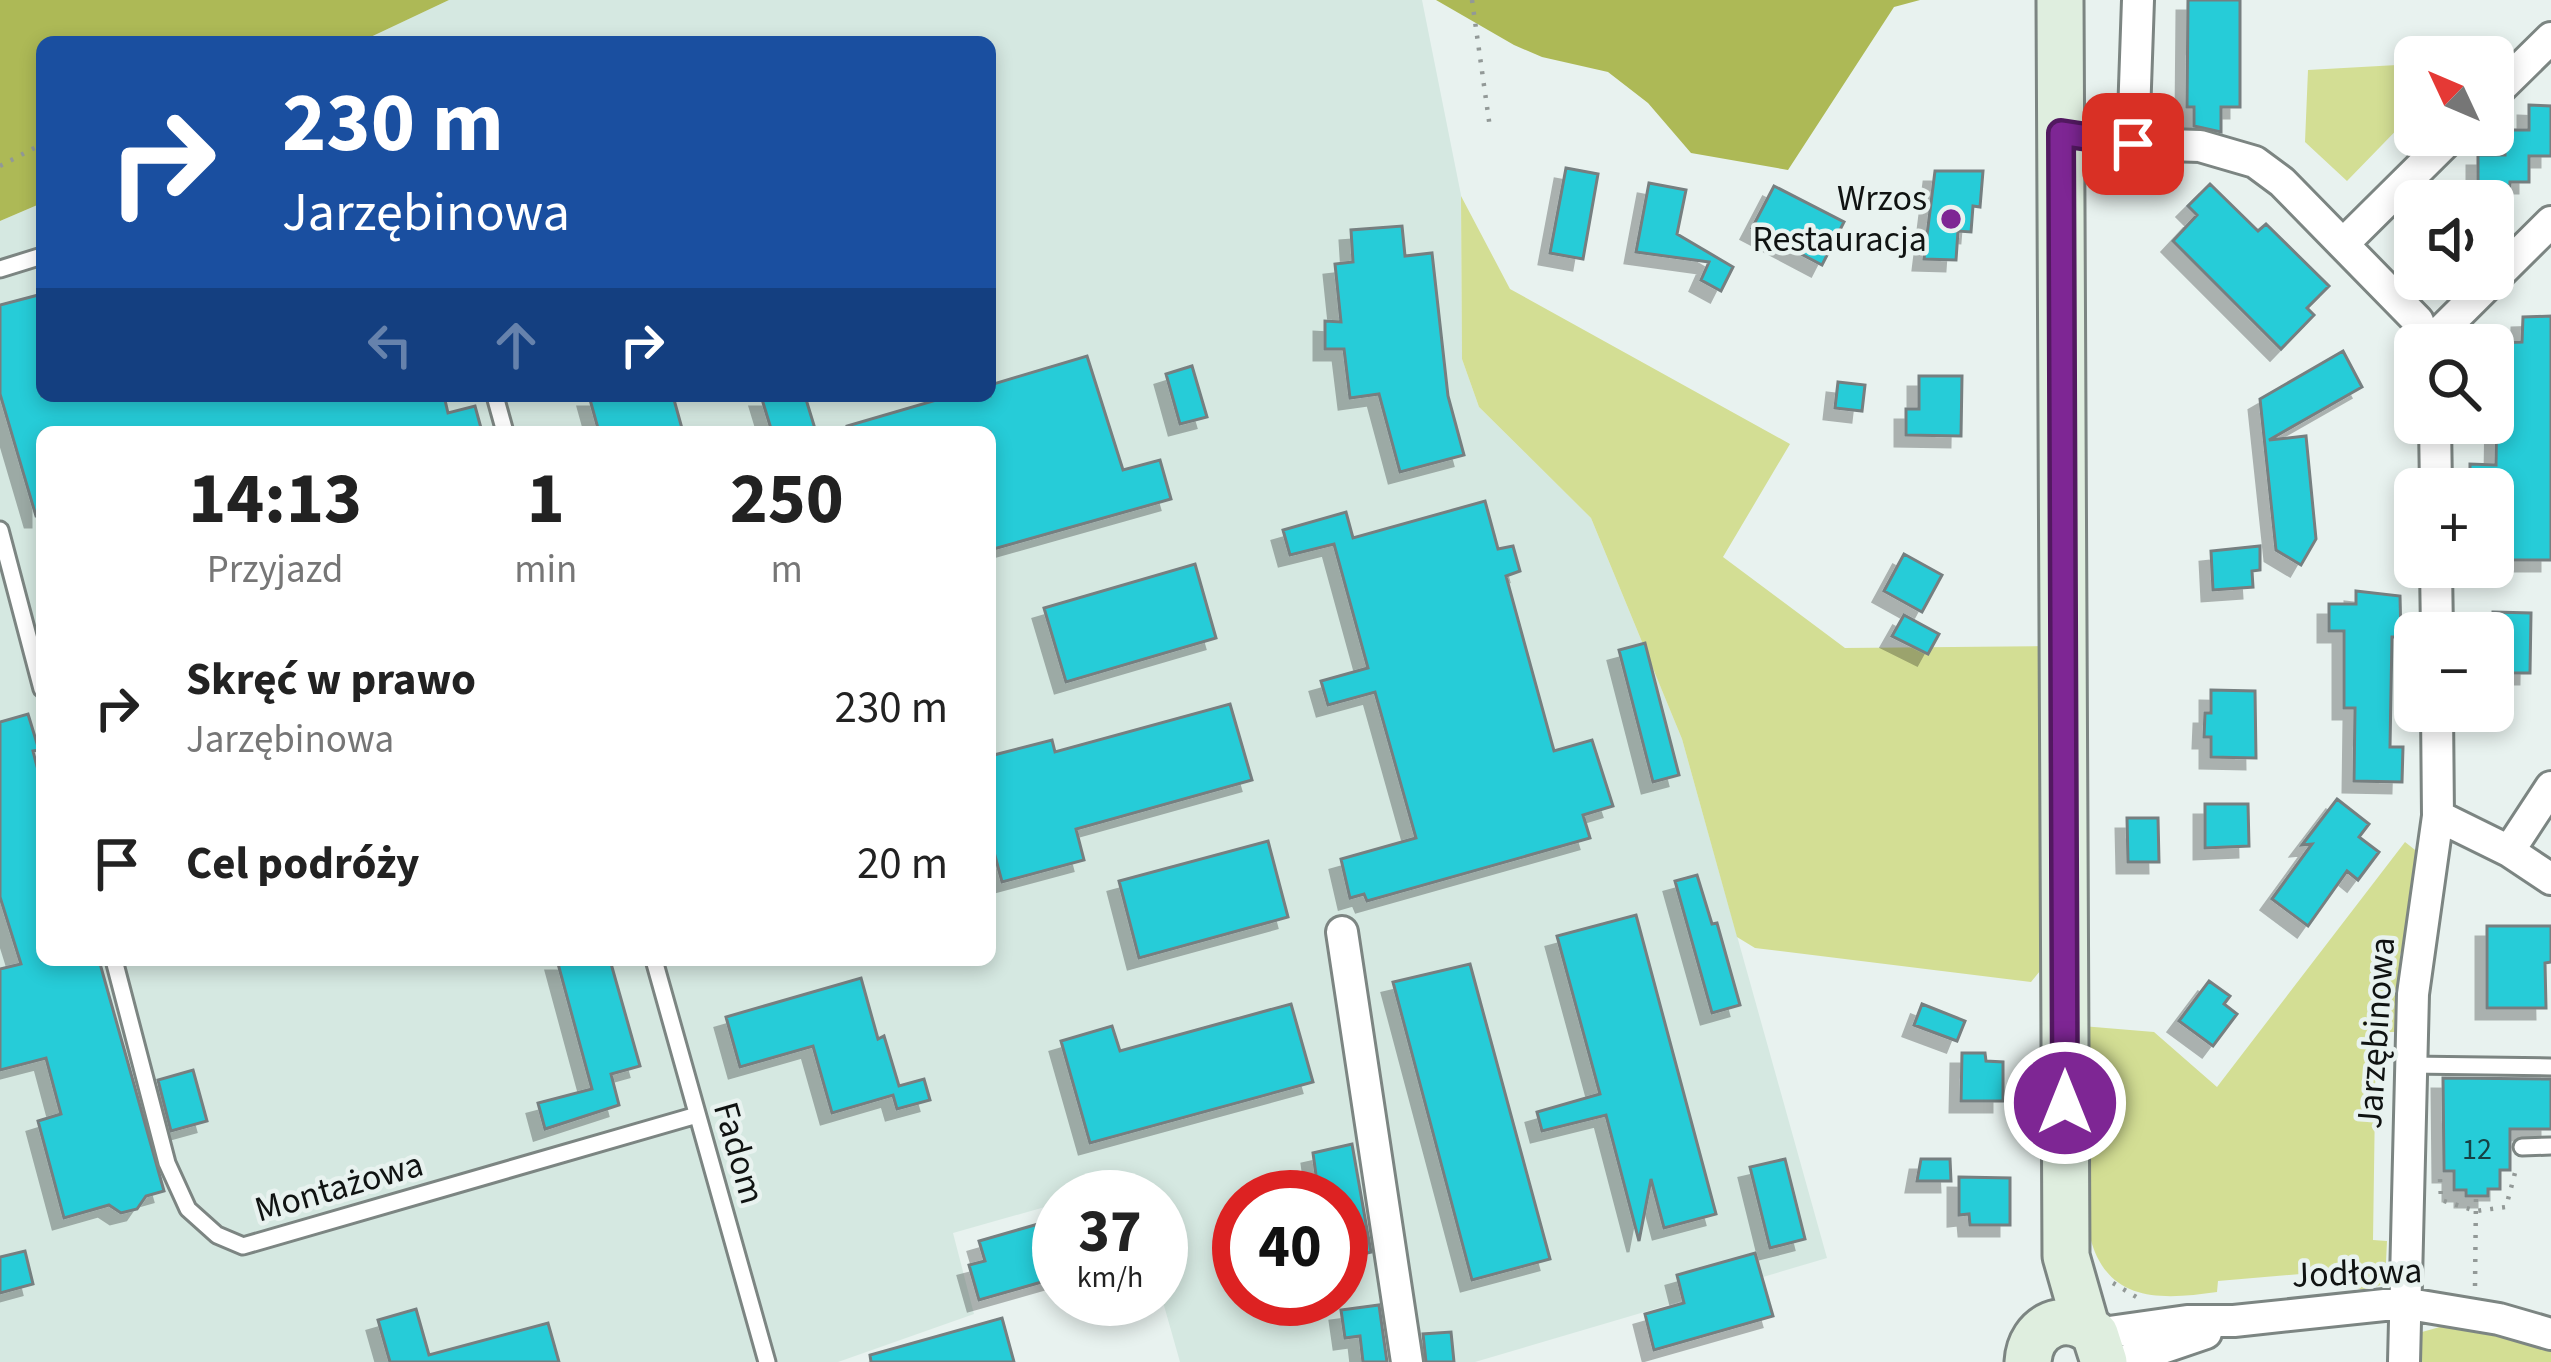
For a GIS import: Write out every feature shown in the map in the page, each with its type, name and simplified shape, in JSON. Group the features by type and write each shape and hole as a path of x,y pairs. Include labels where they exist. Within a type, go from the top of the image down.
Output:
{"street":[{"path":"2060,0 2064,1347"},
{"path":"2133,144 2138,0"},
{"path":"2514,74 2551,38"},
{"path":"2061,133 2133,144 2200,146 2255,162 2282,182 2419,324"},
{"path":"2343,244 2432,156"},
{"path":"2447,324 2551,222"},
{"name":"Jarzębinowa","path":"2404,1362 2413,994 2438,816 2437,732"},
{"path":"2510,851 2551,787"},
{"path":"2438,816 2510,851 2551,879"},
{"path":"1342,932 1407,1362"},
{"name":"Jodłowa","path":"2064,1347 2187,1321 2234,1321 2403,1303 2499,1318 2551,1334"}],"lane":[{"path":"0,268 36,258"},
{"path":"0,530 36,666"},
{"name":"Montażowa","path":"116,966 167,1163 188,1209 217,1235 243,1246 697,1114"},
{"name":"Fadom","path":"655,966 766,1362"},
{"path":"2410,1065 2551,1067"},
{"path":"2522,1147 2551,1145"}],"path":[{"path":"1472,0 1490,128"},
{"path":"0,166 36,147"},
{"path":"2440,1178 2441,1200 2476,1211 2506,1207 2522,1147"},
{"path":"2475,1281 2476,1196"}],"shaded area":[{"path":"449,0 1422,0 1461,195 1462,359 1479,407 1591,518 1682,739 1827,1258 1475,1362 1180,1362 1170,1326 1188,1326 1188,1170 1032,1170 1032,1211 953,1233 974,1314 838,1362 0,1362 0,221 36,206 36,402 996,402 996,36 373,36"}],"green space":[{"path":"0,0 449,0 373,36 36,36 36,206 0,221"},
{"path":"1436,0 1920,0 1894,7 1788,170 1691,153 1648,103 1608,72 1542,57"},
{"path":"2394,65 2394,133 2347,181 2305,142 2308,70"},
{"path":"1461,196 1510,289 1790,444 1723,557 1845,648 2048,646 2049,960 2031,982 1755,948 1737,937 1682,739 1591,518 1479,407 1462,359"},
{"path":"2405,842 2424,857 2400,956 2399,1032 2376,1032 2373,1240 2387,1241 2385,1283 2366,1291 2349,1286 2348,1270 2218,1281 2217,1292 2176,1296 2123,1286 2098,1259 2090,1237 2082,1026 2154,1032 2217,1087"},
{"path":"2447,1325 2551,1347 2551,1362 2419,1362 2422,1332"}],"building":[{"path":"2188,0 2240,0 2240,107 2221,107 2221,132 2194,126 2194,107 2187,107"},
{"path":"2529,105 2551,106 2551,156 2529,156 2529,182 2478,180 2478,156 2514,156 2514,130 2529,130"},
{"path":"1566,168 1598,174 1583,259 1550,253"},
{"name":"Wrzos Restauracja","path":"1935,171 1983,171 1980,207 1973,206 1971,232 1958,231 1956,260 1924,259"},
{"path":"1649,183 1686,190 1677,234 1733,267 1721,291 1701,280 1709,262 1636,252"},
{"path":"2210,184 2258,231 2266,224 2329,286 2307,308 2314,315 2281,349 2173,241 2197,215 2188,206"},
{"path":"1774,186 1844,222 1822,265 1752,228"},
{"path":"1402,226 1405,256 1432,253 1448,396 1464,455 1400,472 1379,394 1350,398 1344,349 1325,349 1325,321 1341,322 1335,264 1353,262 1351,230"},
{"path":"36,296 36,402 445,402 448,413 475,406 480,426 36,426 36,516 0,394 0,305"},
{"path":"2551,316 2551,560 2514,560 2514,468 2470,468 2470,464 2496,465 2496,444 2514,444 2514,342 2522,342 2523,317"},
{"path":"2343,351 2362,387 2269,440 2306,436 2316,539 2301,565 2276,550 2260,399"},
{"path":"1087,356 1123,470 1160,460 1171,499 996,548 996,426 847,426 929,402 996,402 996,383"},
{"path":"1192,366 1207,417 1180,424 1166,374"},
{"path":"1919,376 1962,376 1961,436 1906,435 1906,409 1919,409"},
{"path":"1838,382 1865,385 1862,411 1835,408"},
{"path":"591,402 675,402 681,426 597,426"},
{"path":"763,402 807,402 814,426 770,426"},
{"path":"1485,501 1498,549 1513,546 1520,571 1506,576 1554,751 1592,740 1613,806 1583,815 1590,838 1367,901 1364,894 1350,898 1341,859 1416,838 1375,692 1328,705 1321,681 1368,668 1334,544 1290,555 1283,530 1346,512 1353,538"},
{"path":"2260,546 2260,570 2252,571 2253,587 2213,590 2211,551"},
{"path":"1904,554 1942,575 1922,612 1884,591"},
{"path":"1195,564 1216,638 1066,682 1044,608"},
{"path":"2356,591 2400,596 2392,637 2390,747 2403,747 2402,782 2354,781 2355,708 2344,708 2344,631 2329,631 2329,604 2356,604"},
{"path":"2514,613 2531,613 2530,673 2514,673"},
{"path":"1904,615 1939,634 1928,654 1892,636"},
{"path":"1645,643 1679,775 1653,782 1619,650"},
{"path":"2211,690 2255,691 2256,758 2211,757 2211,737 2204,737"},
{"path":"1230,704 1252,780 1076,829 1084,860 1002,882 996,860 996,754 1052,740 1055,752"},
{"path":"28,714 36,740 36,966 101,966 164,1191 146,1196 137,1209 121,1213 109,1205 64,1218 38,1121 61,1114 46,1058 0,1070 0,969 21,964 0,897 0,722"},
{"path":"2337,799 2369,824 2359,837 2379,852 2358,880 2347,871 2308,926 2272,899 2312,844 2302,845"},
{"path":"2205,804 2248,804 2249,846 2205,848"},
{"path":"2127,818 2158,818 2159,862 2128,862"},
{"path":"1268,841 1288,917 1139,958 1119,881"},
{"path":"1697,875 1712,924 1717,923 1740,1005 1712,1013 1675,881"},
{"path":"1636,915 1716,1214 1664,1228 1651,1179 1639,1241 1606,1115 1542,1131 1537,1112 1600,1094 1557,936"},
{"path":"2487,926 2551,926 2551,962 2545,963 2546,1008 2487,1008"},
{"path":"1470,964 1550,1259 1472,1280 1393,982"},
{"path":"559,966 612,966 640,1066 611,1074 619,1105 545,1129 538,1103 592,1089"},
{"path":"861,978 878,1039 884,1036 899,1086 924,1079 930,1100 897,1109 893,1095 832,1113 813,1046 740,1067 726,1017"},
{"path":"2209,981 2230,996 2224,1004 2237,1014 2213,1046 2179,1021"},
{"path":"1291,1004 1313,1082 1090,1143 1061,1041 1112,1026 1120,1051"},
{"path":"1922,1004 1965,1021 1957,1041 1914,1025"},
{"path":"1962,1053 1985,1053 1986,1061 2003,1062 2003,1101 1961,1101"},
{"path":"193,1070 207,1121 171,1131 158,1080"},
{"path":"2443,1078 2551,1079 2551,1129 2510,1129 2510,1170 2500,1170 2500,1189 2488,1189 2488,1196 2466,1196 2466,1190 2454,1190 2454,1171 2444,1171"},
{"path":"1352,1144 1357,1170 1315,1170 1313,1153"},
{"path":"1785,1159 1805,1239 1770,1248 1750,1167"},
{"path":"1921,1159 1950,1159 1951,1181 1917,1181"},
{"path":"1959,1177 2010,1178 2010,1225 1970,1225 1969,1214 1959,1215"},
{"path":"1032,1226 1032,1285 979,1300 969,1265 985,1261 979,1241"},
{"path":"25,1251 33,1284 0,1293 0,1257"},
{"path":"1755,1253 1773,1316 1654,1350 1645,1314 1684,1303 1677,1275"},
{"path":"1379,1305 1387,1362 1363,1362 1360,1336 1345,1338 1343,1326 1368,1326 1368,1306"},
{"path":"416,1309 429,1355 548,1323 559,1362 390,1362 378,1320"},
{"path":"1002,1318 1014,1362 871,1362 870,1355"},
{"path":"1451,1332 1454,1362 1426,1362 1423,1334"}],"place":[{"name":"Wrzos Restauracja","path":"1951,219"}],"route":[{"path":"2065,1103 2061,133 2133,144"}]}
